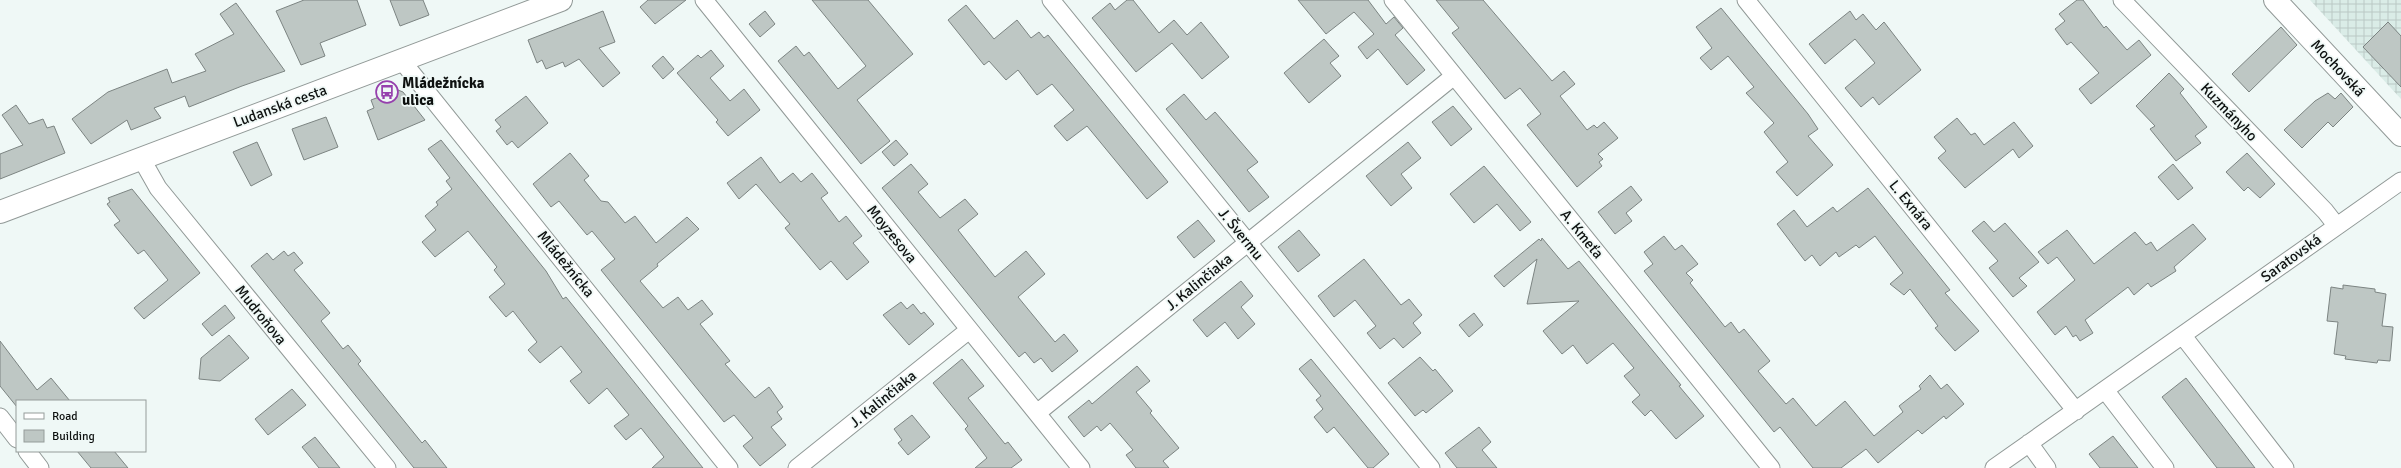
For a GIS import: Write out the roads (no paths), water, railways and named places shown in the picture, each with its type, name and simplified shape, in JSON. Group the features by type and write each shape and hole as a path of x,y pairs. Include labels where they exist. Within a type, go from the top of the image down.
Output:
{"street":[{"name":"Ludanská cesta","path":"0,212 561,0"},
{"name":"Moyzesova","path":"704,0 1081,468"},
{"name":"J. Švermu","path":"1051,0 1431,468"},
{"name":"A. Kmeťa","path":"1393,0 1771,468"},
{"name":"L. Exnára","path":"1746,0 2076,411"},
{"name":"Kuzmányho","path":"2122,0 2325,211 2336,225"},
{"name":"Mochovská","path":"2275,0 2401,135"},
{"name":"Mládežnícka","path":"402,61 729,468"},
{"name":"J. Kalinčiaka","path":"1037,413 1454,76"},
{"name":"Mudroňova","path":"141,158 158,188 387,468"},
{"name":"Saratovská","path":"1994,468 2183,336 2336,225 2401,181"},
{"name":"J. Kalinčiaka","path":"796,468 969,330"},
{"path":"2183,336 2282,467"},
{"path":"2105,390 2165,468"},
{"path":"0,418 16,438"},
{"path":"2029,443 2047,468"},
{"path":"28,452 40,468"}],"place":[{"name":"Mládežnícka ulica","path":"387,92"}]}
